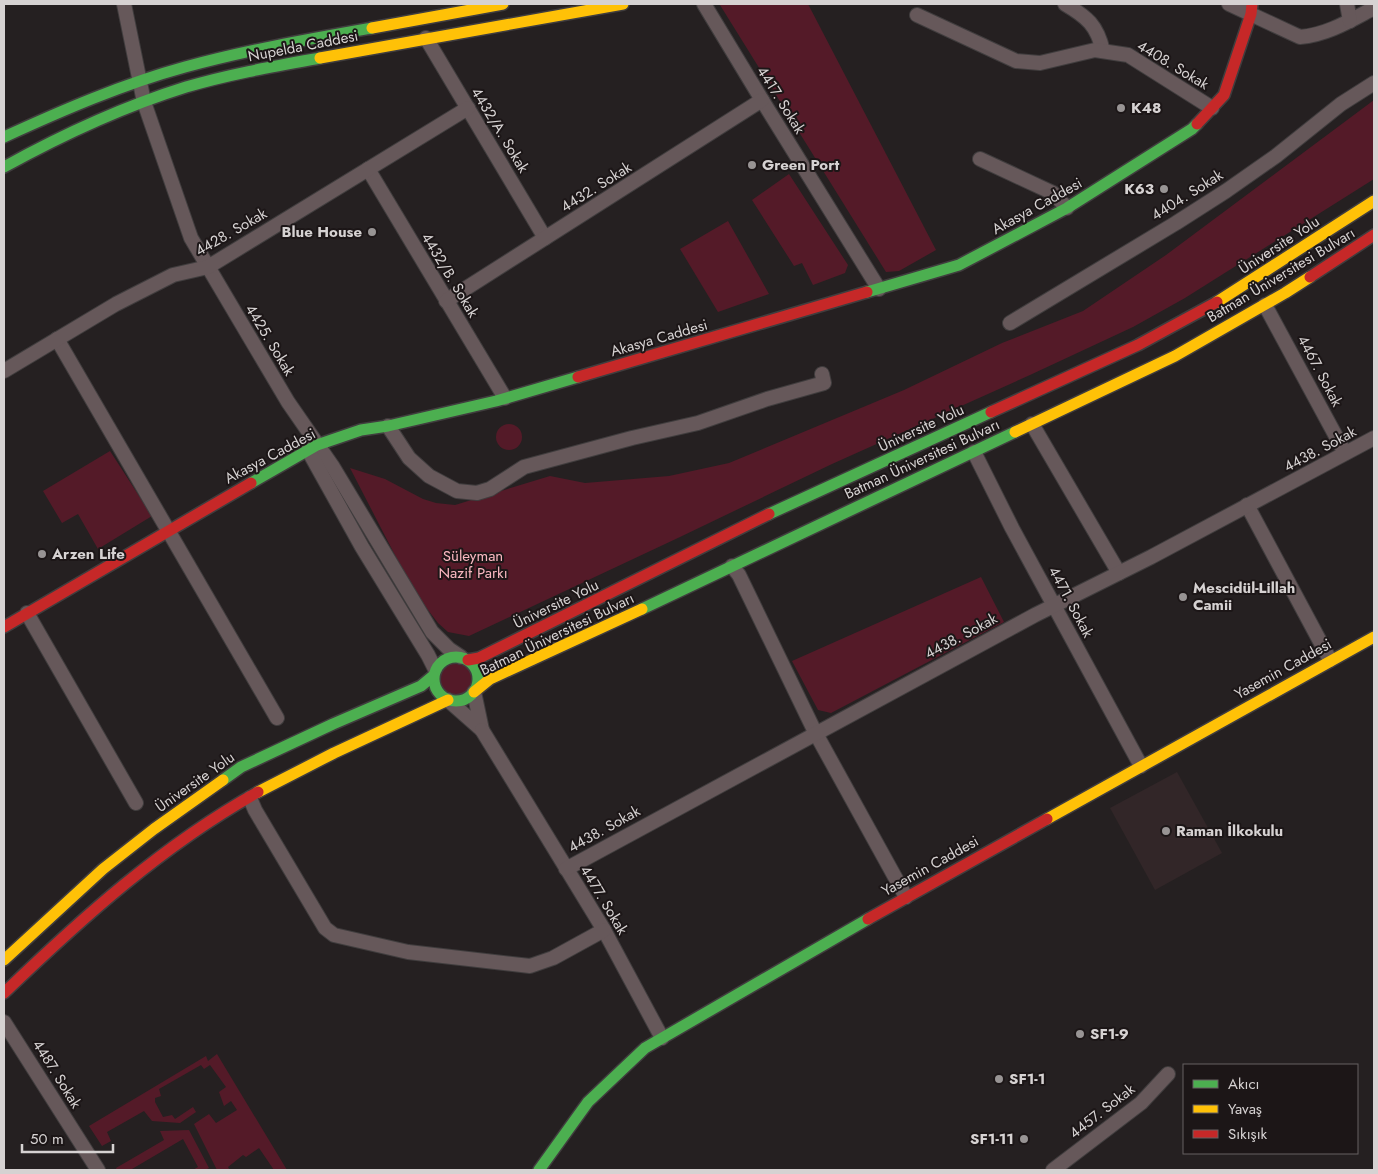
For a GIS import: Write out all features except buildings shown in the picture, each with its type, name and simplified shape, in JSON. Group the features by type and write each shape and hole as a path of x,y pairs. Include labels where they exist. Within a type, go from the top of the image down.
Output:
{"street":[{"name":"4425. Sokak","path":"124,4 144,102 191,238 288,402 312,447 333,467 432,632 449,649 465,658"},
{"name":"Nupelda Caddesi","path":"4,137 76,104 184,67 256,49 502,4"},
{"name":"Nupelda Caddesi","path":"4,167 50,142 121,110 188,87 274,66 623,4"},
{"name":"4417. Sokak","path":"704,4 879,289"},
{"path":"1065,4 1090,21 1100,37 1103,51"},
{"path":"1229,4 1252,9 1300,37 1310,36 1340,26 1374,8"},
{"path":"1347,4 1350,21"},
{"name":"Akasya Caddesi","path":"4,627 312,447 361,430 388,426 505,398 959,266 1067,208 1192,129 1224,95 1252,9"},
{"name":"4408. Sokak","path":"917,15 1016,61 1040,63 1095,50 1128,55 1212,108"},
{"name":"4432/A. Sokak","path":"426,38 546,238"},
{"name":"4404. Sokak","path":"1010,323 1226,191 1276,156 1341,104 1374,83"},
{"name":"4432. Sokak","path":"446,300 762,100"},
{"name":"4428. Sokak","path":"4,371 116,304 173,276 208,267 468,108"},
{"path":"980,160 1053,193 1067,208"},
{"name":"4432/B. Sokak","path":"368,169 505,398"},
{"name":"Üniversite Yolu","path":"465,658 479,658 778,510 1138,345 1226,297 1374,201"},
{"name":"Batman Üniversitesi Bulvarı","path":"474,692 490,679 652,605 1175,356 1264,304 1374,235"},
{"name":"4467. Sokak","path":"1264,304 1345,453"},
{"path":"57,339 277,718"},
{"path":"388,426 409,458 429,476 457,491 477,493 490,489 524,467 632,438 698,423 767,399 824,384 822,374"},
{"path":"1032,424 1119,573"},
{"name":"4438. Sokak","path":"566,869 1035,615 1119,573 1374,438"},
{"path":"312,447 362,547 428,655 437,691 482,730"},
{"name":"4471. Sokak","path":"974,452 1012,528 1140,766"},
{"path":"1247,505 1330,660"},
{"path":"732,566 816,732 906,897"},
{"path":"27,612 136,803"},
{"name":"Yasemin Caddesi","path":"539,1170 588,1102 645,1048 906,897 1374,637"},
{"path":"434,673 440,663 446,658 453,656 465,658 474,665 478,679 474,692 482,730"},
{"name":"Üniversite Yolu","path":"4,960 103,869 154,829 241,767 421,686 434,673"},
{"path":"4,992 108,896 160,856 223,812 308,766 448,700 462,701 474,692"},
{"name":"4477. Sokak","path":"482,730 604,930 662,1038"},
{"path":"250,798 255,810 325,928 334,935 408,952 530,966 553,958 604,930"},
{"name":"4487. Sokak","path":"4,1022 98,1170"},
{"name":"4457. Sokak","path":"1053,1170 1141,1103 1168,1074"}],"shaded area":[{"name":"Raman İlkokulu","path":"1177,772 1222,853 1155,890 1110,808"}],"green space":[{"path":"808,4 936,250 899,271 886,272 720,5"},
{"name":"Süleyman Nazif Parkı","path":"1374,100 1374,179 1185,298 1133,327 832,464 469,636 448,632 438,623 414,592 350,468 385,479 423,499 436,503 455,505 550,476 585,483 669,476 729,463 904,390 1002,343 1083,311 1166,255"},
{"path":"789,174 848,265 845,273 813,285 802,263 794,266 752,200"},
{"path":"728,221 769,294 718,312 680,249"},
{"path":"509,424 518,428 522,437 518,446 509,450 500,446 496,437 500,428"},
{"path":"110,451 152,516 98,549 78,514 62,523 43,491"},
{"path":"981,577 1004,622 831,713 818,710 792,661"},
{"path":"456,663 463,664 468,668 472,673 472,687 468,692 463,696 456,697 449,696 444,692 440,687 439,680 440,673 444,668 449,664"},
{"path":"217,1054 287,1170 274,1170 259,1148 246,1157 243,1155 228,1167 229,1169 217,1170 194,1124 209,1114 216,1123 237,1110 231,1101 224,1106 219,1092 226,1087 210,1065 204,1069 201,1065 159,1089 161,1096 155,1098 155,1102 163,1117 172,1115 175,1119 193,1107 196,1112 180,1123 152,1121 144,1111 107,1132 111,1141 102,1146 89,1126 206,1056 208,1061"},
{"path":"189,1130 209,1168 193,1170 198,1167 183,1139 132,1170 117,1170 116,1168 164,1140 160,1131"}],"traffic: fast":[{"path":"4,137 93,98 162,74 255,50 372,28"},
{"path":"4,167 93,122 162,95 219,78 320,58"},
{"path":"867,292 959,265 1067,208 1197,124"},
{"path":"251,483 317,445 361,430 388,426 496,401 578,377"},
{"path":"769,514 991,412"},
{"path":"642,609 1015,432"},
{"path":"460,657 472,663 477,670 478,679 477,688 472,695 465,700 452,701 444,698 437,691 434,675 437,667 444,660 460,657"},
{"path":"223,780 241,767 421,686 433,676"},
{"path":"539,1170 588,1102 645,1048 868,919"}],"traffic: slow":[{"path":"372,28 503,4"},
{"path":"320,58 623,4"},
{"path":"1217,302 1374,201"},
{"path":"1015,432 1175,356 1310,277"},
{"path":"474,692 490,679 642,609"},
{"path":"1047,819 1374,637"},
{"path":"258,792 334,753 448,700"},
{"path":"4,960 103,869 154,829 223,780"}],"traffic: jam":[{"path":"1197,124 1224,95 1251,14 1252,4"},
{"path":"1310,277 1374,235"},
{"path":"578,377 867,292"},
{"path":"991,412 1138,345 1217,302"},
{"path":"4,627 251,483"},
{"path":"468,660 479,658 769,514"},
{"path":"4,993 63,937 156,859 189,835 258,792"},
{"path":"868,919 1047,819"}],"place":[{"name":"K48","path":"1121,108"},
{"name":"Green Port","path":"752,165"},
{"name":"K63","path":"1164,189"},
{"name":"Blue House","path":"372,232"},
{"name":"Arzen Life","path":"42,554"},
{"name":"Mescidül-Lillah Camii","path":"1183,597"},
{"name":"Raman İlkokulu","path":"1166,831"},
{"name":"SF1-9","path":"1080,1034"},
{"name":"SF1-1","path":"999,1079"},
{"name":"SF1-11","path":"1024,1139"}]}
